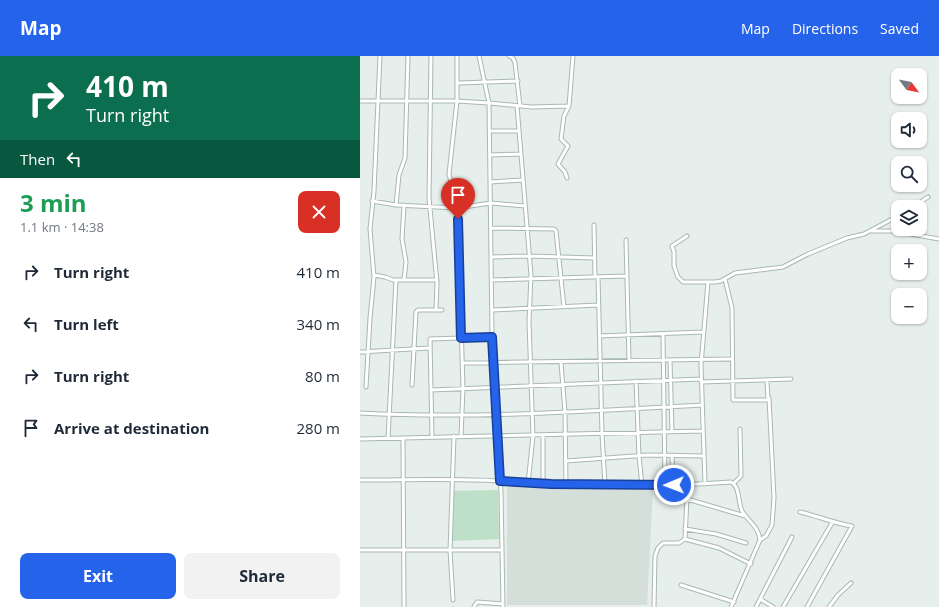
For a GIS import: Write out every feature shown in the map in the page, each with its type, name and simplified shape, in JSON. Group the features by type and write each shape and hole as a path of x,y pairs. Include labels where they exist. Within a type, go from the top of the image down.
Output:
{"street":[{"path":"366,387 374,275 371,250 372,201 380,56"},
{"path":"396,205 399,175 405,158 408,56"},
{"path":"431,56 430,207 437,280 436,310"},
{"path":"457,56 457,101 449,174 457,208 463,389 461,436"},
{"path":"474,607 476,602 503,606 500,481 492,337 489,103 479,56"},
{"path":"509,56 514,60 518,81 522,180 531,278 530,308 533,436 528,484"},
{"path":"567,178 565,172 558,164 568,146 561,139 564,116 569,106 573,56"},
{"path":"458,82 518,81"},
{"path":"360,101 457,101 518,106 569,106"},
{"path":"489,131 519,131"},
{"path":"490,155 521,154"},
{"path":"490,182 522,180"},
{"path":"924,200 928,197"},
{"path":"372,201 396,205 457,208 491,203 525,206"},
{"path":"404,205 402,239 406,262 404,280"},
{"path":"687,236 672,246 674,252 674,266 678,277 683,282 708,282 725,279 735,273 783,267 808,254 872,230 891,220"},
{"path":"594,225 594,258 598,306 602,434 606,485"},
{"path":"491,228 554,229 556,231 564,307"},
{"path":"872,230 894,231 939,239"},
{"path":"626,240 629,360"},
{"path":"492,257 529,256 594,258"},
{"path":"374,275 396,280 437,280"},
{"path":"492,280 626,276"},
{"path":"725,279 732,308 733,400 766,400 769,398"},
{"path":"388,438 388,414 396,280"},
{"path":"705,484 701,380 703,332 708,282"},
{"path":"492,310 598,306"},
{"path":"412,385 416,311 442,310"},
{"path":"599,336 663,335 703,332"},
{"path":"663,335 665,485"},
{"path":"432,437 429,341 431,338 492,337"},
{"path":"360,352 429,348"},
{"path":"462,364 732,359"},
{"path":"670,360 672,432"},
{"path":"561,363 564,384 566,485"},
{"path":"431,390 663,380 733,382 791,379"},
{"path":"636,381 639,456 642,486"},
{"path":"760,540 766,536 772,525 774,498 767,381"},
{"path":"360,413 496,414 702,405"},
{"path":"360,480 500,481 528,484 642,486 734,483 741,476 740,429"},
{"path":"360,439 703,431"},
{"path":"543,435 544,484"},
{"path":"453,600 450,550 454,436"},
{"path":"403,438 402,529 404,550 404,607"},
{"path":"566,460 665,455 704,456"},
{"path":"672,455 674,485"},
{"path":"731,607 751,564 760,540 758,532 740,505 734,483"},
{"path":"683,485 684,494 687,500 685,539"},
{"path":"687,500 746,516"},
{"path":"800,512 832,523 852,526 807,607"},
{"path":"783,607 832,523"},
{"path":"685,529 716,534 746,543"},
{"path":"756,607 792,536"},
{"path":"654,607 656,551 664,543 679,542 685,539 721,549 751,564"},
{"path":"360,550 502,550"},
{"path":"829,607 838,595 851,583"},
{"path":"681,585 734,602"},
{"path":"760,599 773,607"}],"shaded area":[{"path":"507,487 653,490 647,605 507,605"}],"green space":[{"path":"498,490 499,539 451,541 451,491"}],"route":[{"path":"458,219 461,338 492,337 500,481 530,484 642,486 674,485"}]}
